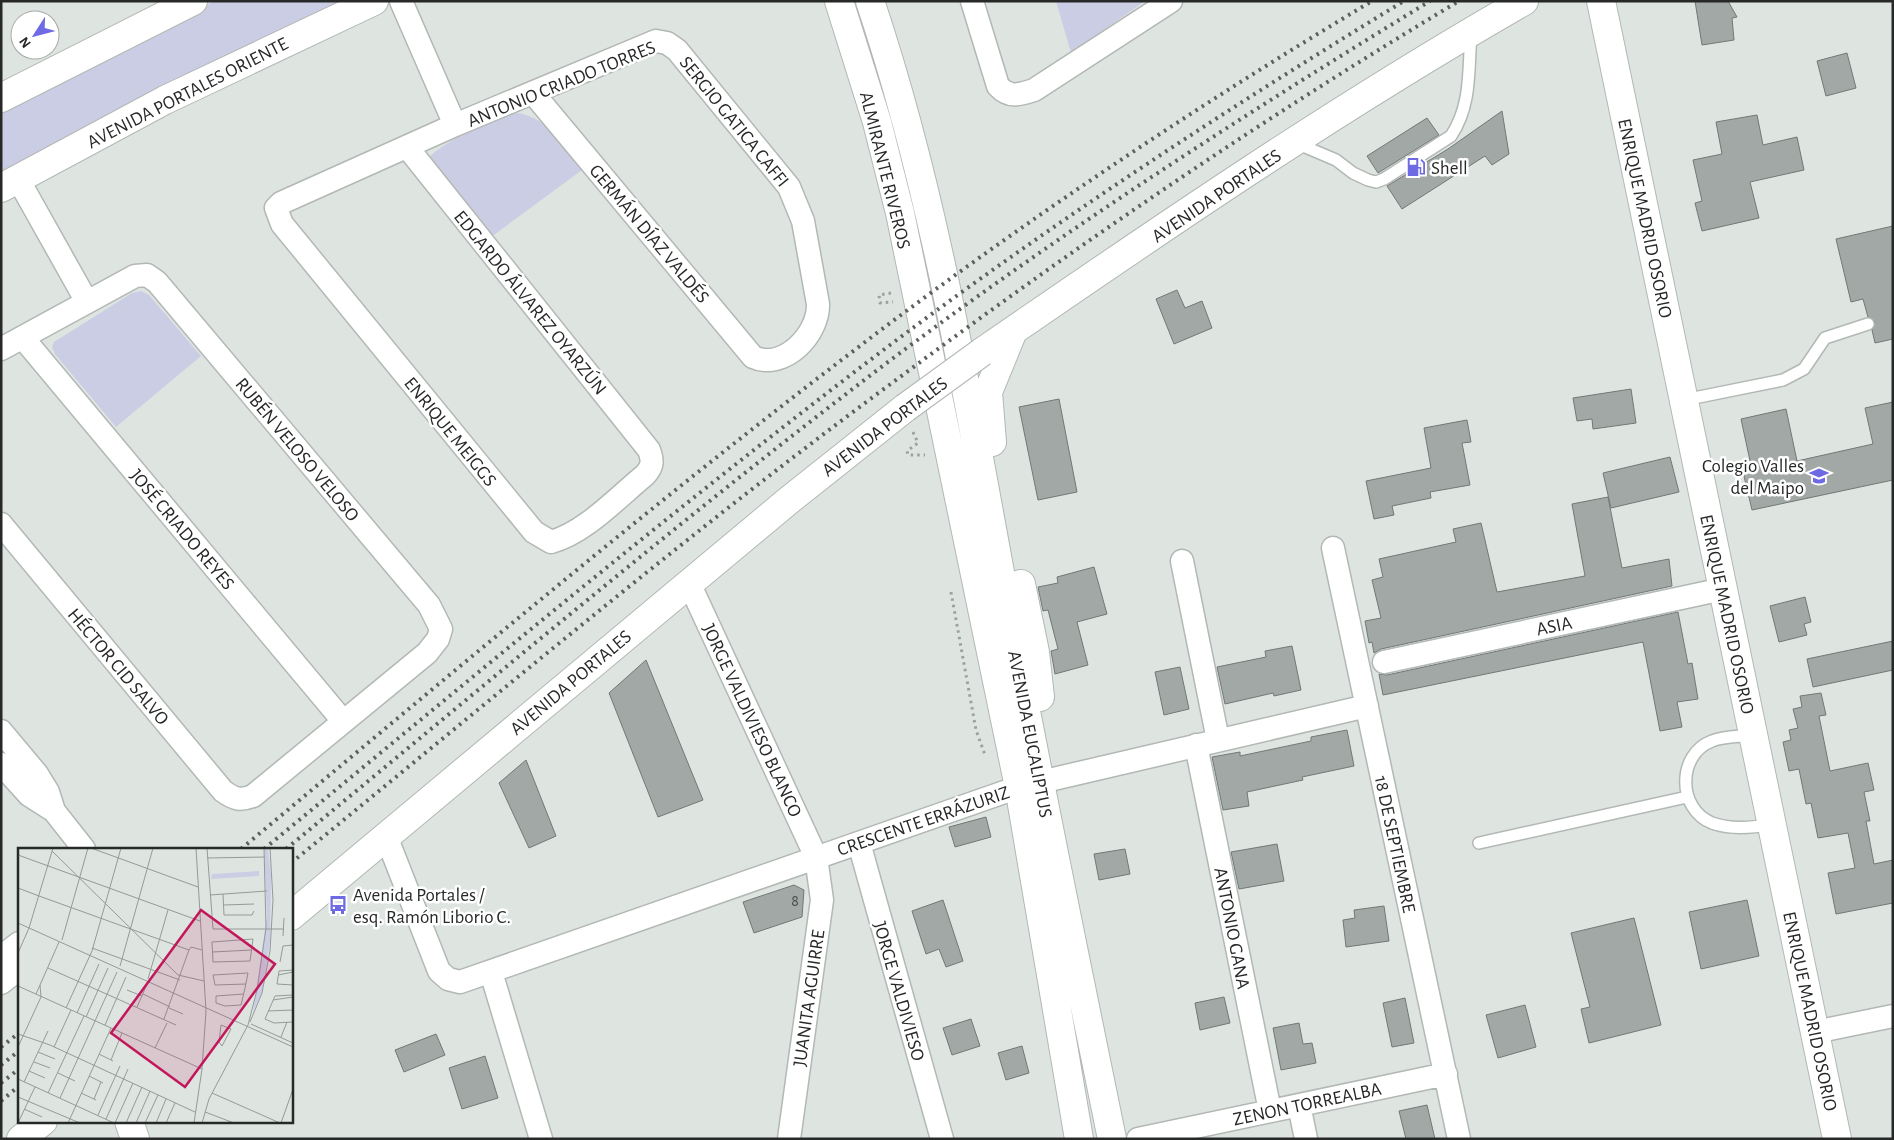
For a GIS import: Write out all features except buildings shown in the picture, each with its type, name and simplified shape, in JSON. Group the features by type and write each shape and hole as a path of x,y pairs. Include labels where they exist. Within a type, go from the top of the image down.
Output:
{"main road":[{"path":"1,98 192,1"},
{"name":"AVENIDA PORTALES ORIENTE","path":"10,183 165,100 374,1"},
{"name":"ALMIRANTE RIVEROS","path":"839,1 877,122 900,214 925,341"},
{"name":"ALMIRANTE RIVEROS","path":"870,1 909,132 955,329"},
{"name":"AVENIDA PORTALES","path":"292,915 802,489 905,408 1013,330 1295,142 1407,70 1524,1"},
{"name":"ENRIQUE MADRID OSORIO","path":"1601,1 1838,1139"},
{"name":"AVENIDA EUCALIPTUS","path":"955,329 1033,753 1029,784 1079,1139"},
{"path":"1013,330 988,392 993,448 1034,652 1041,712 1040,729 1033,753"},
{"name":"AVENIDA EUCALIPTUS","path":"925,341 1112,1139"},
{"path":"21,1139 42,1122"},
{"path":"129,1122 135,1139"}],"street":[{"name":"ANTONIO CRIADO TORRES","path":"401,1 455,124"},
{"path":"972,1 998,86 1005,93 1018,96 1034,90 1171,1"},
{"name":"ANTONIO CRIADO TORRES","path":"276,208 281,203 455,124 656,42 666,43"},
{"name":"SERGIO GATICA CAFFI","path":"666,43 677,50 770,162 796,200 803,221 819,318 812,331 801,343 787,354 773,360"},
{"name":"GERMÁN DÍAZ VALDÉS","path":"533,93 743,346 753,357 763,361 773,360"},
{"name":"EDGARDO ÁLVAREZ OYARZÚN","path":"407,147 649,450 652,459"},
{"path":"1,349 87,302 10,183"},
{"name":"ENRIQUE MEIGGS","path":"276,208 282,224 294,239 534,532 543,540 551,542 577,530 645,474 651,467 652,459"},
{"name":"RUBÉN VELOSO VELOSO","path":"87,302 135,276 147,275 157,282 429,605 441,628 438,639 427,653 343,721"},
{"name":"JOSÉ CRIADO REYES","path":"23,338 343,721"},
{"name":"HÉCTOR CID SALVO","path":"1,524 224,791 233,798 243,800 253,796 343,721"},
{"name":"18 DE SEPTIEMBRE","path":"1333,548 1459,1139"},
{"name":"ANTONIO GANA","path":"1182,561 1207,742 1270,1111"},
{"name":"JORGE VALDIVIESO BLANCO","path":"689,583 816,857"},
{"name":"ASIA","path":"1384,662 1723,589"},
{"name":"CRESCENTE ERRÁZURIZ","path":"386,836 438,971 448,979 460,982 1029,784 1367,706"},
{"path":"1,731 37,774 54,811 83,848"},
{"path":"1,764 29,795 54,811"},
{"name":"JORGE VALDIVIESO","path":"859,842 942,1139"},
{"name":"JUANITA AGUIRRE","path":"789,1139 822,900 816,857"},
{"path":"1,956 18,944"},
{"path":"1,983 18,969"},
{"path":"491,972 541,1139"},
{"path":"1815,1032 1893,1016"},
{"name":"ZENON TORREALBA","path":"1138,1139 1446,1074"},
{"path":"1299,1105 1306,1139"}],"lane":[{"path":"1295,142 1336,160 1353,173 1368,180 1384,179 1444,141 1458,126 1466,107 1471,32"},
{"path":"1684,400 1783,380 1804,369 1825,338 1868,324"},
{"path":"1753,735 1712,741 1702,746 1694,754 1687,769 1685,786 1687,797 1701,816 1710,822 1734,827 1772,824"},
{"path":"1479,843 1687,797"}],"path":[{"path":"880,303 879,295 892,293 890,284"},
{"path":"905,408 918,443 907,451 908,455 926,455"}],"shaded area":[{"path":"215,1 363,1 1,175 1,109 155,29"},
{"path":"1056,1 1145,1 1071,53"},
{"path":"518,113 529,116 548,127 586,167 487,240 427,160 443,146 469,132"},
{"path":"141,291 149,295 201,356 116,427 55,354 52,347 54,342 132,293"}],"railway":[{"path":"242,848 638,520 799,392 881,330 1000,243 1122,159 1247,78 1372,1"},
{"path":"265,848 725,473 803,411 945,304 1073,214 1204,126 1404,1"},
{"path":"287,848 659,541 888,362 953,314 1154,175 1430,1"},
{"path":"292,862 666,557 818,438 896,380 1033,280 1173,183 1315,90 1459,1"},
{"path":"1,1047 18,1034"},
{"path":"1,1065 18,1052"},
{"path":"1,1083 18,1070"},
{"path":"1,1101 18,1087"}],"place":[{"name":"Shell","path":"1416,167"},
{"name":"Colegio Valles del Maipo","path":"1819,476"},
{"name":"Avenida Portales / esq. Ramón Liborio C.","path":"338,905"}]}
